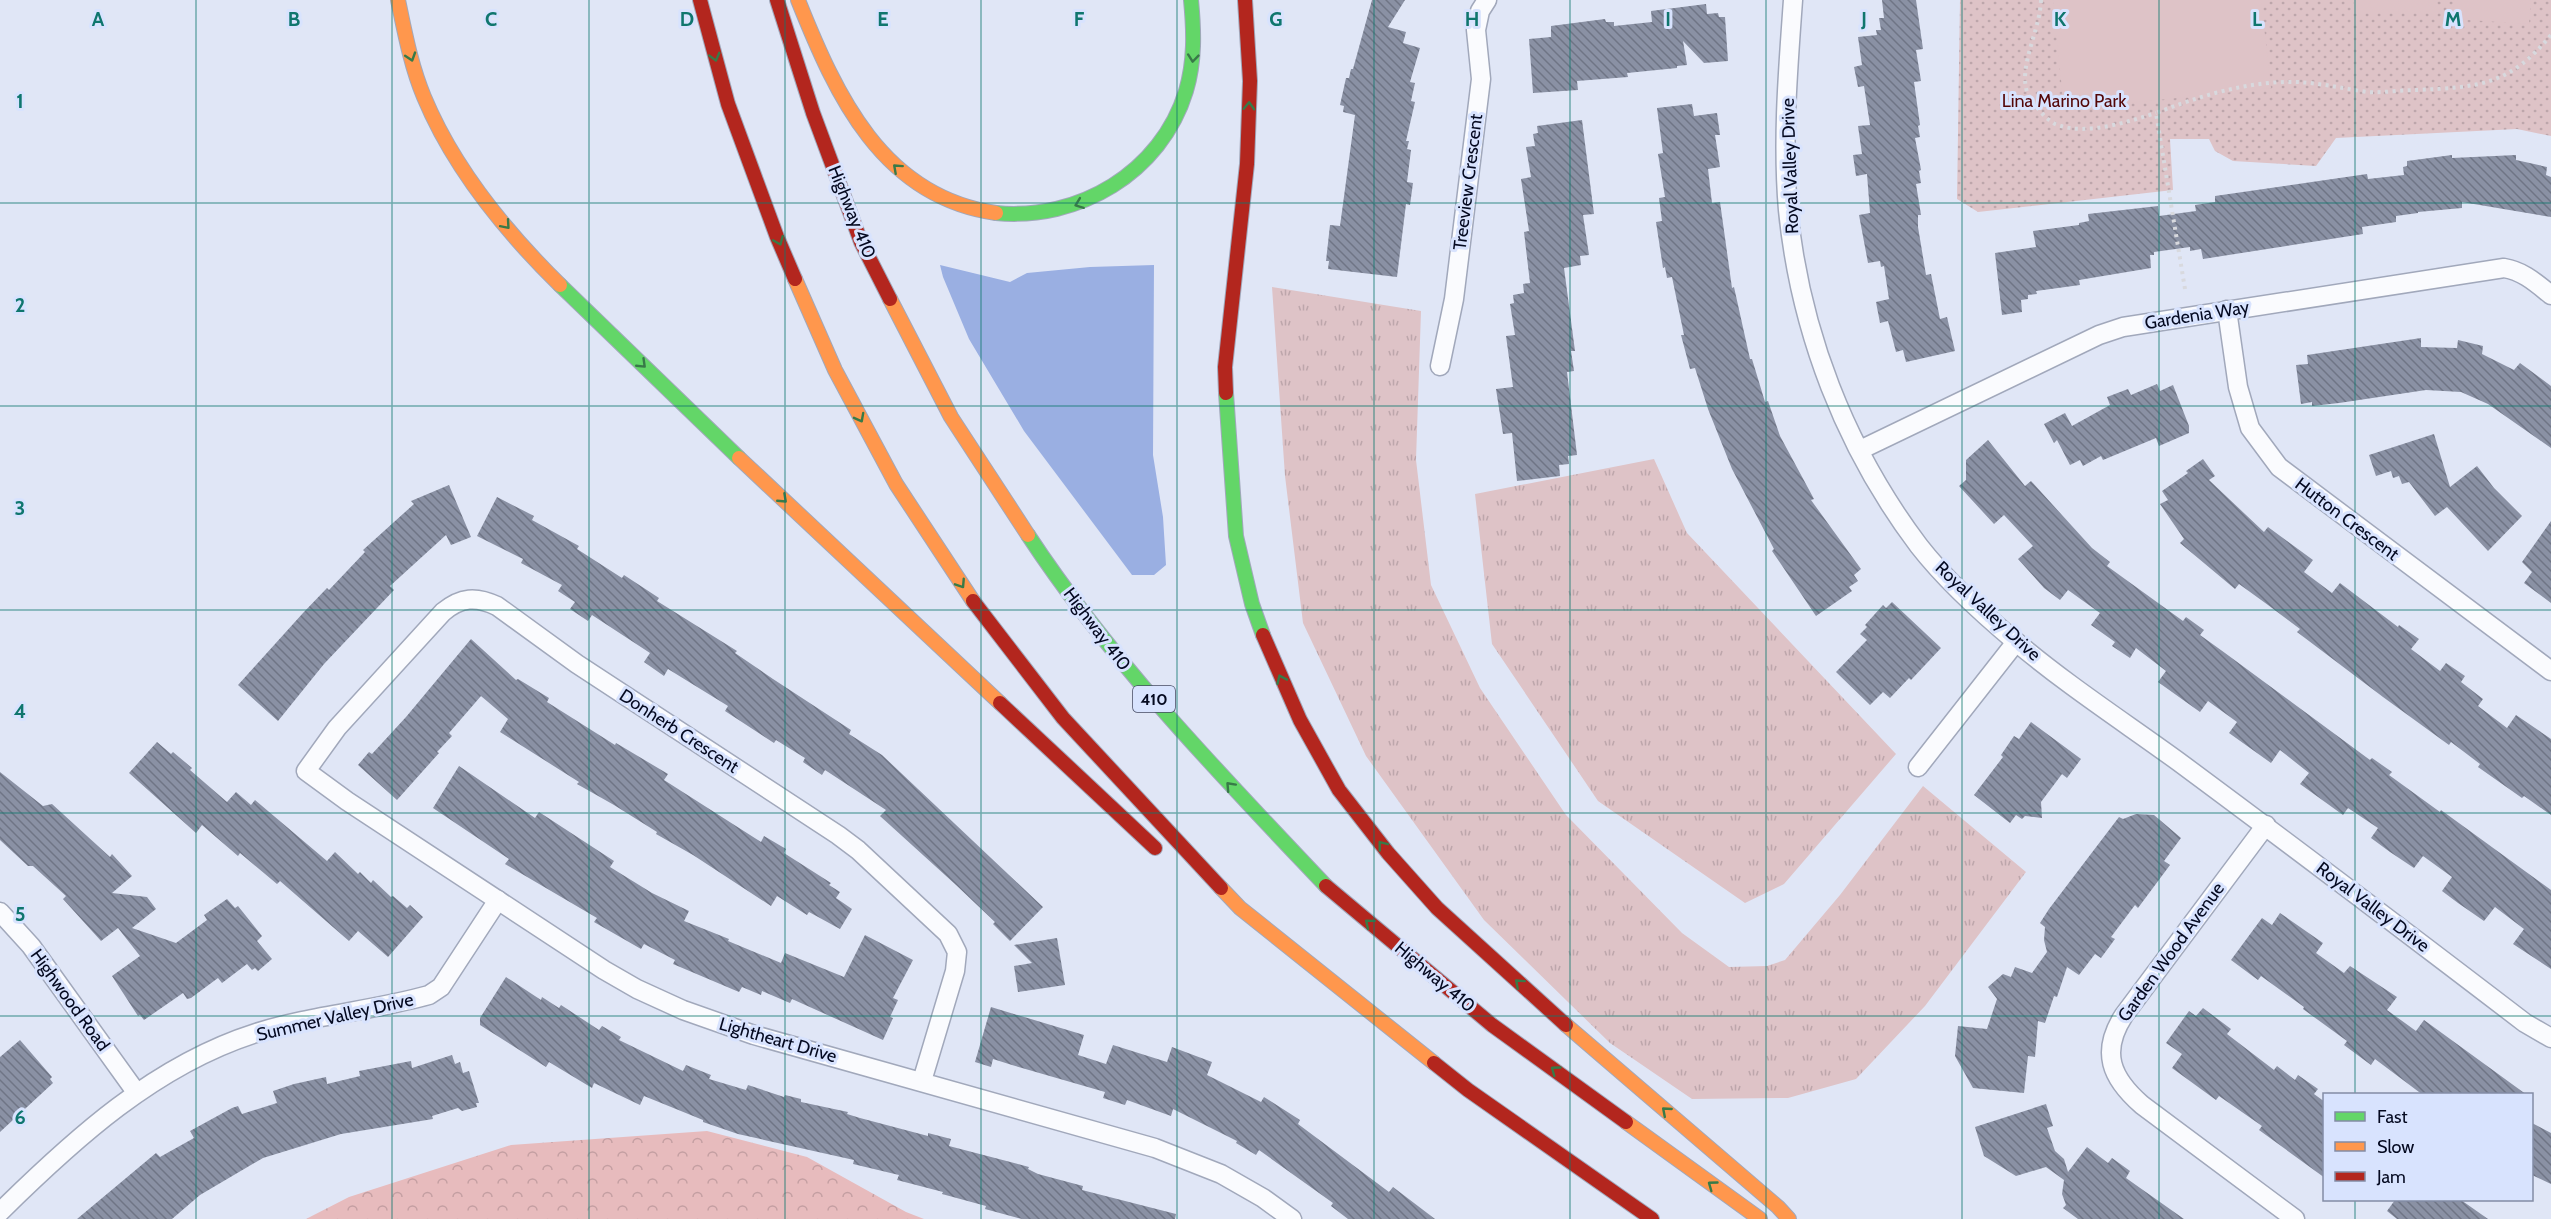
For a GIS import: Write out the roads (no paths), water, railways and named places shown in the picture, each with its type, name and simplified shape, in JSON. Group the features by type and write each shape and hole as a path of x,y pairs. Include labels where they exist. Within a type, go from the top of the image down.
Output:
{"highway":[{"path":"398,0 407,45 424,97 447,145 473,187 543,268 720,440 1164,856"},
{"path":"700,0 728,104 777,237 835,370 896,484 982,617 1063,718 1147,811 1240,908 1468,1090 1652,1219"},
{"name":"Highway 410","path":"777,0 813,112 861,242 951,417 1040,553 1131,673 1227,782 1334,894 1492,1025 1760,1219"},
{"path":"798,0 837,92 877,148 899,170 926,191 945,200 987,213 1023,216 1063,210 1094,198 1138,168 1157,148 1173,122 1187,87 1194,58 1194,22 1191,0"},
{"path":"1245,0 1250,81 1247,164 1226,367 1229,460 1236,536 1252,604 1265,642 1300,720 1339,790 1437,908 1558,1018 1778,1207 1789,1219"},
{"path":"1200,886 1240,908"}],"street":[{"name":"Treeview Crescent","path":"1440,366 1454,299 1481,79 1476,30 1480,11 1487,0"},
{"name":"Royal Valley Drive","path":"1793,0 1786,137 1788,207 1802,296 1816,349 1842,417 1881,489 1920,547 2016,642 2266,825 2525,1023 2551,1038"},
{"name":"Gardenia Way","path":"1860,450 2099,335 2123,327 2504,268 2516,270 2527,276 2551,295"},
{"name":"Hutton Crescent","path":"2227,310 2238,387 2250,428 2279,467 2551,671"},
{"name":"Donherb Crescent","path":"306,771 337,728 443,612 465,598 482,599 497,606 577,664 845,840 948,934 957,951 955,971 922,1081"},
{"path":"1918,767 2016,642"},
{"name":"Lightheart Drive","path":"306,771 347,801 603,970 683,1010 754,1035 922,1081 1173,1155 1221,1174 1263,1198 1292,1219"},
{"name":"Garden Wood Avenue","path":"2266,825 2124,1015 2115,1029 2111,1060 2114,1073 2142,1105 2295,1219"},
{"name":"Summer Valley Drive","path":"0,1212 77,1141 136,1092 217,1049 253,1034 298,1022 429,995 441,987 498,900"},
{"name":"Highwood Road","path":"0,912 31,946 136,1092"}],"water":[{"path":"940,265 1010,282 1027,273 1090,267 1154,265 1153,455 1163,517 1166,565 1154,575 1132,575 1024,431 969,339"}],"park label":[{"name":"Lina Marino Park","path":"2064,101"}]}
